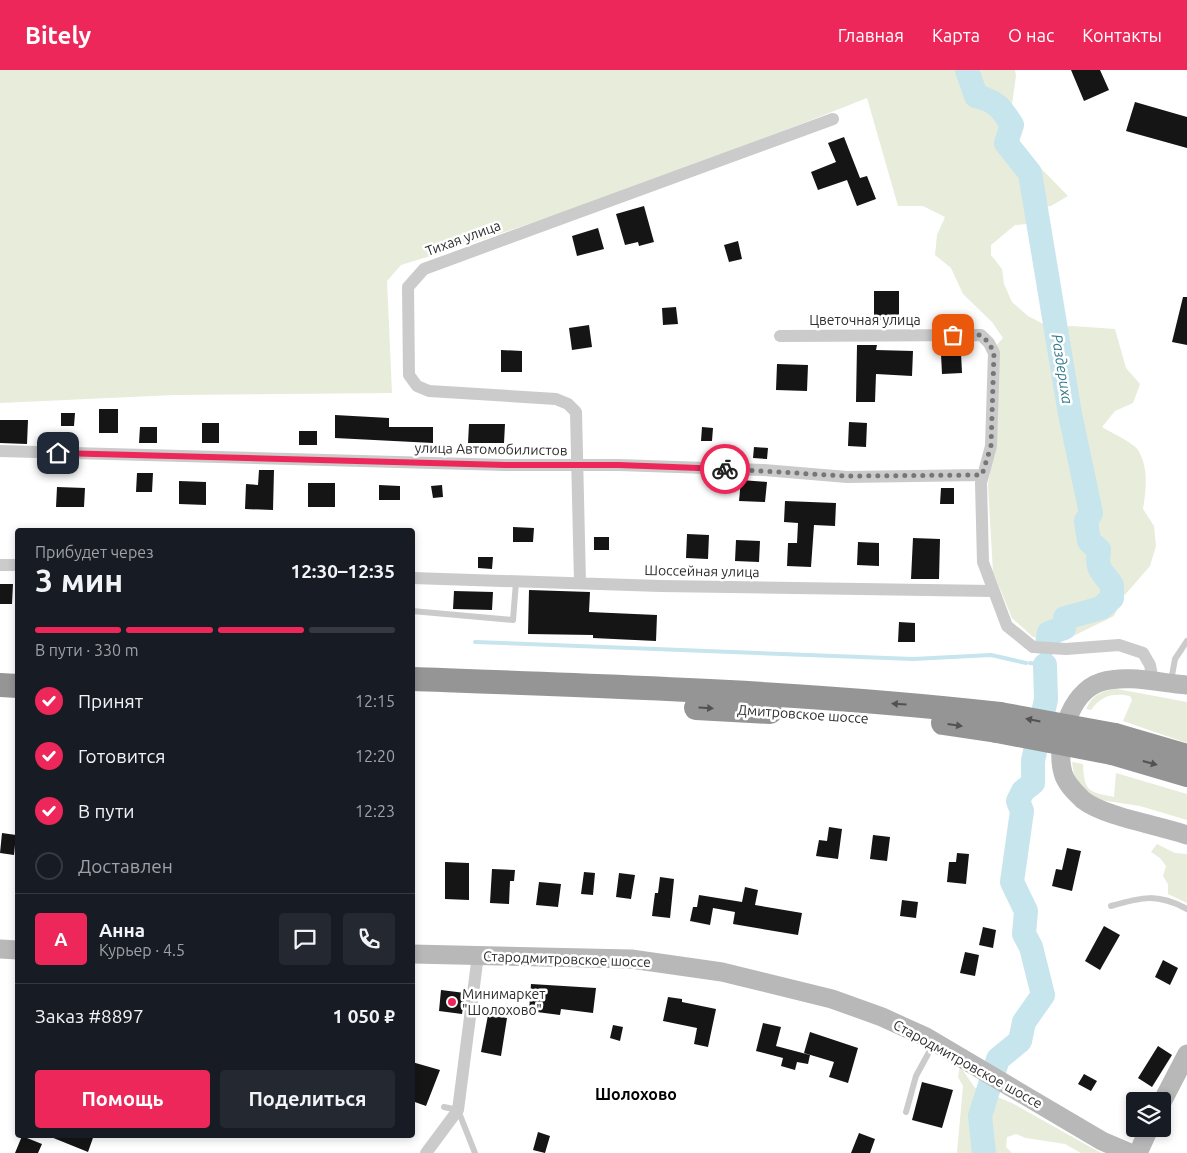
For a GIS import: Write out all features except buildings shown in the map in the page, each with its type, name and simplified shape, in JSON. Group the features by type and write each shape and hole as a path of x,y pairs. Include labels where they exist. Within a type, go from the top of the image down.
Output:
{"highway":[{"path":"0,670 15,670"},
{"name":"Дмитровское шоссе","path":"415,680 733,693 939,707 998,722 1187,756"},
{"path":"0,685 15,686"},
{"name":"Дмитровское шоссе","path":"415,695 668,706 938,722 998,722"},
{"name":"Дмитровское шоссе","path":"1114,744 1187,775"}],"street":[{"name":"Тихая улица","path":"580,583 576,412 568,404 556,399 430,391 417,386 409,375 408,287 424,269 833,119"},
{"name":"Цветочная улица","path":"780,336 981,335 989,343 994,353 991,446 982,475"},
{"name":"улица Автомобилистов","path":"0,451 764,470 847,476 982,475"},
{"path":"982,475 983,562 1007,626 1033,647 1066,649 1119,645 1143,653 1150,665 1170,683"},
{"path":"0,565 15,565"},
{"name":"Шоссейная улица","path":"415,578 671,586 992,590"},
{"path":"1170,683 1112,679 1090,686 1070,713 1061,750 1062,771 1071,788 1085,801 1104,811 1187,835"},
{"path":"0,949 15,950"},
{"name":"Стародмитровское шоссе","path":"415,954 631,959 722,972 832,999 882,1017 934,1042 1102,1141 1130,1153"},
{"path":"426,1153 458,1110 478,955"},
{"path":"1167,1092 1187,1054"},
{"path":"1138,1153 1145,1137"}],"lane":[{"path":"415,612 513,620 516,582"},
{"path":"1170,683 1175,660 1186,642"},
{"path":"1111,906 1138,898 1150,897 1170,900 1187,909"},
{"path":"906,1112 916,1076 934,1042"},
{"path":"444,1108 458,1110 475,1153"}],"green space":[{"path":"0,70 1015,70 1016,76 1012,104 1020,147 1068,196 1051,206 1026,208 1027,224 1015,225 991,245 991,255 1002,269 1004,284 1012,302 1028,316 1051,328 1072,326 1115,329 1126,368 1140,384 1133,403 1115,411 1102,427 1136,447 1144,464 1146,479 1143,509 1154,526 1156,546 1150,566 1123,597 1114,616 1059,643 1033,637 1012,618 993,572 988,485 996,432 996,346 1003,338 992,322 963,294 951,268 935,255 937,235 945,217 923,206 898,206 867,98 636,186 460,247 401,265 387,281 392,393 174,395 0,403"},
{"path":"1117,689 1187,702 1187,743 1123,721 1132,700 1130,696 1108,696 1099,701 1091,710 1086,709 1091,700 1098,694"},
{"path":"1072,762 1083,764 1087,785 1093,792 1099,794 1114,797 1116,773 1187,794 1187,820 1140,806 1094,799 1075,781"},
{"path":"1157,844 1175,853 1187,854 1187,903 1168,894 1168,884 1163,876 1166,866 1160,858 1151,852"},
{"path":"960,1066 975,1088 1012,1103 1101,1153 1081,1153 1065,1144 1026,1138 1016,1134 1007,1137 1006,1147 1012,1153 957,1153 963,1086 958,1077"}],"waterway":[{"name":"Раздериха","path":"967,70 976,96 989,100 997,106 1012,125 1006,143 1030,173 1070,414 1091,513 1086,521 1089,541 1099,550 1099,566 1112,585 1112,598 1101,608 1065,618 1064,628 1049,633 1047,644"},
{"path":"475,642 913,659 991,655 1026,663"},
{"path":"1030,663 1045,665"},
{"name":"Раздериха","path":"984,1153 980,1116 998,1059 1020,1041 1024,1022 1043,995 1031,947 1024,934 1026,911 1012,882 1022,811 1018,801 1023,791 1033,783 1033,761 1046,699 1045,665"}],"way so far":[{"path":"725,469 847,476 982,475 991,446 994,353 989,343 981,335 953,335"}],"place":[{"name":"Минимаркет \"Шолохово\"","path":"452,1002"}],"district":[{"name":"Шолохово","path":"636,1094"}],"route":[{"path":"58,453 725,469"}]}
